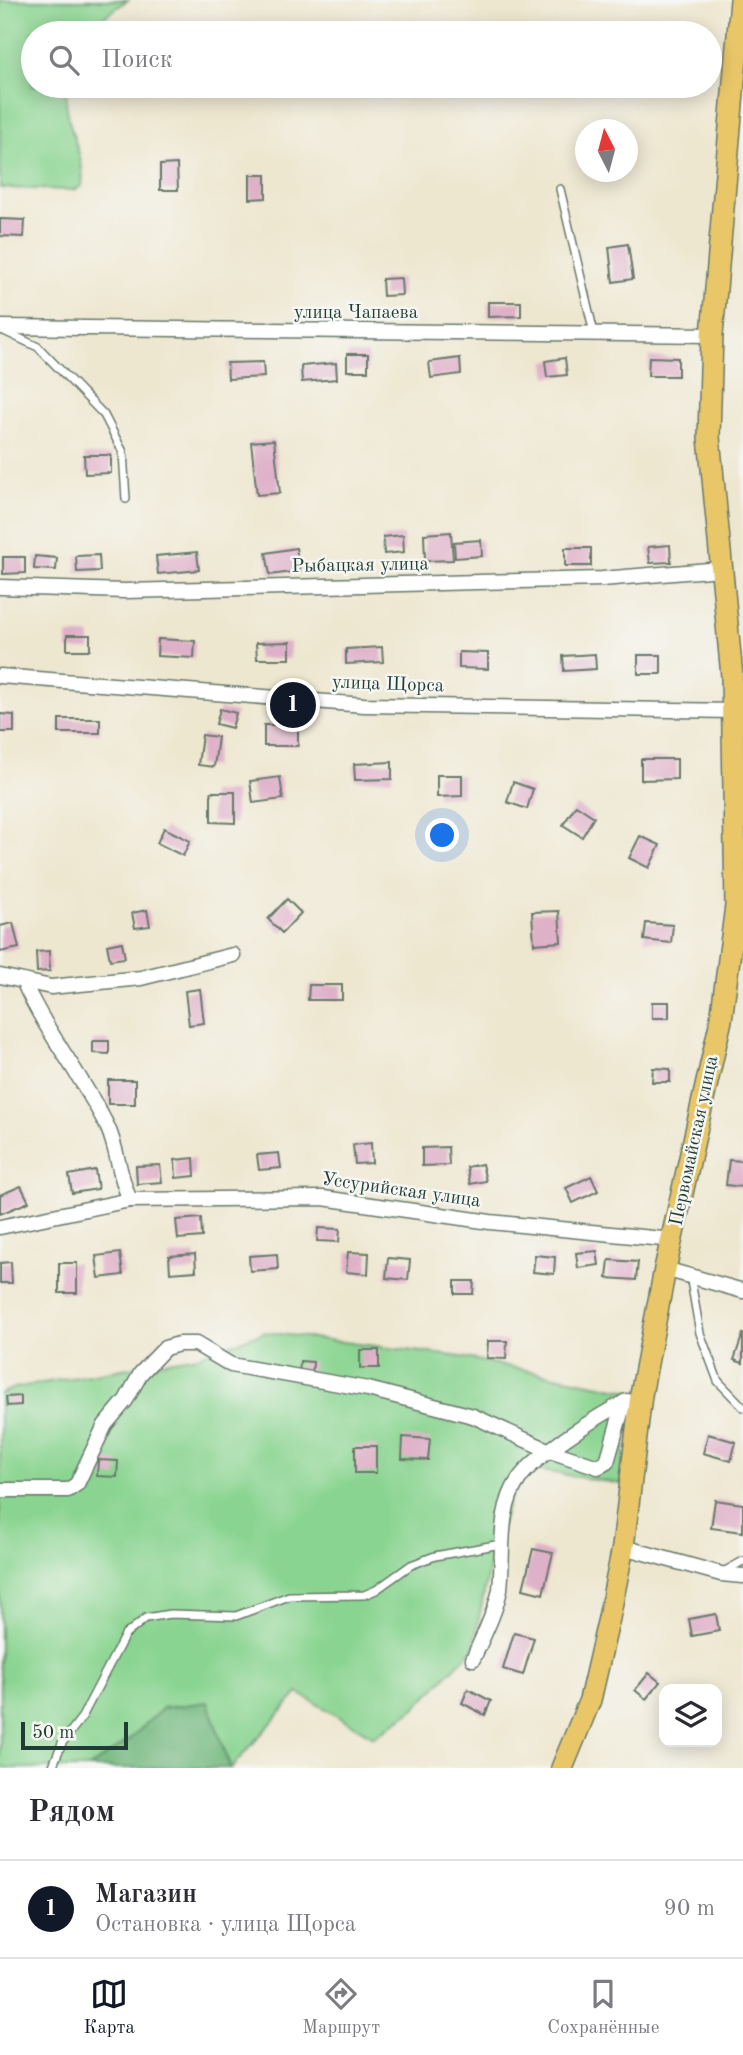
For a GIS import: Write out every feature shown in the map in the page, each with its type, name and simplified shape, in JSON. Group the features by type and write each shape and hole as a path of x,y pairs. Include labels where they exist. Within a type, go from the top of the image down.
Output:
{"main road":[{"name":"Первомайская улица","path":"562,1768 590,1700 623,1547 633,1398 673,1240 731,962 736,906 734,711 709,437 712,335 741,0"}],"street":[{"name":"улица Чапаева","path":"0,328 712,335"},
{"name":"Рыбацкая улица","path":"0,587 125,591 493,582 602,579 721,569"},
{"name":"улица Щорса","path":"0,676 364,705 734,711"},
{"path":"0,976 24,983 51,986 141,978 233,954"},
{"path":"24,983 41,1020 76,1071 110,1132 121,1182 130,1200"},
{"name":"Уссурийская улица","path":"0,1227 130,1200 323,1198 490,1222 673,1240"},
{"path":"666,1269 743,1291"},
{"path":"0,1490 68,1490 77,1484 105,1425 126,1400 141,1373 165,1348 179,1344 196,1344 231,1365 368,1389 473,1416 550,1451 597,1466 607,1462 633,1398"},
{"path":"473,1660 499,1591 501,1544 509,1501 517,1480 550,1451 633,1398"},
{"path":"623,1547 721,1574 743,1576"}],"lane":[{"path":"560,189 594,334"},
{"path":"0,328 38,347 104,415 123,452 127,499"},
{"path":"690,1275 700,1333 718,1381 743,1407"},
{"path":"52,1768 62,1743 82,1717 125,1635 146,1618 170,1614 236,1616 289,1596 364,1595 376,1590 411,1565 435,1556 501,1544"},
{"path":"721,1574 743,1561"}],"green space":[{"path":"0,0 128,0 101,21 21,21 21,98 66,98 67,112 81,161 82,186 74,190 0,188"},
{"path":"265,1332 461,1357 630,1391 621,1484 530,1469 511,1495 489,1567 473,1649 414,1709 374,1737 298,1693 231,1768 207,1702 163,1708 129,1740 89,1768 0,1768 0,1394 14,1388 197,1356"},
{"path":"208,1702 230,1768 89,1768 129,1740 163,1708"}],"building":[{"path":"177,164 178,190 160,190 160,165"},
{"path":"250,175 266,175 266,198 250,199"},
{"path":"0,219 25,220 24,237 0,236"},
{"path":"628,244 633,279 613,282 609,247"},
{"path":"401,278 402,295 383,296 382,279"},
{"path":"488,302 521,302 521,316 488,317"},
{"path":"347,354 368,354 368,371 347,371"},
{"path":"649,357 678,358 678,376 648,376"},
{"path":"460,358 461,374 431,378 429,362"},
{"path":"565,358 567,375 547,377 545,361"},
{"path":"263,362 264,377 228,379 227,363"},
{"path":"336,363 337,379 302,382 301,366"},
{"path":"274,440 280,493 257,495 251,442"},
{"path":"84,455 111,455 111,473 85,474"},
{"path":"451,532 453,560 425,561 424,534"},
{"path":"403,535 404,552 384,554 383,537"},
{"path":"481,540 482,556 455,558 454,542"},
{"path":"670,545 671,562 650,563 648,547"},
{"path":"296,548 300,571 270,575 266,553"},
{"path":"565,548 591,548 591,566 565,566"},
{"path":"197,552 199,570 158,574 156,556"},
{"path":"99,555 100,571 77,572 76,556"},
{"path":"35,556 57,558 56,570 34,569"},
{"path":"3,557 25,557 25,573 3,574"},
{"path":"67,635 90,635 90,650 67,650"},
{"path":"158,639 195,641 194,658 157,656"},
{"path":"290,642 290,659 257,659 256,643"},
{"path":"382,647 383,662 346,664 346,649"},
{"path":"459,652 488,653 488,669 459,668"},
{"path":"595,654 596,669 564,671 563,656"},
{"path":"638,655 661,655 661,674 638,674"},
{"path":"220,709 236,713 232,728 216,724"},
{"path":"0,714 14,715 14,732 0,732"},
{"path":"59,719 100,719 100,733 59,733"},
{"path":"264,725 298,725 298,746 264,746"},
{"path":"202,735 218,737 214,767 198,765"},
{"path":"641,759 677,759 677,779 641,780"},
{"path":"392,762 392,779 355,780 354,764"},
{"path":"437,775 462,775 462,796 437,797"},
{"path":"280,777 283,799 253,803 250,781"},
{"path":"513,782 533,789 527,809 507,802"},
{"path":"211,792 235,792 235,823 211,822"},
{"path":"576,805 594,817 582,837 563,825"},
{"path":"164,828 190,841 183,856 157,843"},
{"path":"640,836 660,845 649,868 629,858"},
{"path":"287,899 301,913 282,933 268,919"},
{"path":"147,910 150,926 135,928 132,913"},
{"path":"559,911 561,942 534,944 532,912"},
{"path":"13,923 19,948 0,952 0,926"},
{"path":"646,923 673,925 671,943 644,940"},
{"path":"122,942 125,958 110,960 107,945"},
{"path":"49,951 50,971 37,972 36,952"},
{"path":"309,985 342,985 342,1000 308,1000"},
{"path":"200,989 204,1023 189,1025 185,991"},
{"path":"652,1002 669,1002 669,1018 652,1018"},
{"path":"93,1041 109,1041 109,1054 93,1053"},
{"path":"653,1068 670,1069 670,1082 652,1082"},
{"path":"108,1080 135,1080 135,1104 108,1104"},
{"path":"371,1143 372,1163 355,1164 353,1145"},
{"path":"448,1147 449,1165 422,1166 422,1148"},
{"path":"279,1153 281,1168 259,1170 257,1155"},
{"path":"194,1158 195,1176 176,1178 175,1160"},
{"path":"729,1160 743,1161 743,1187 726,1185"},
{"path":"482,1164 486,1181 470,1184 467,1167"},
{"path":"160,1165 162,1182 137,1184 136,1166"},
{"path":"95,1170 98,1189 72,1193 69,1175"},
{"path":"591,1176 598,1191 573,1203 566,1188"},
{"path":"21,1186 29,1202 0,1214 0,1195"},
{"path":"201,1218 202,1237 178,1239 176,1220"},
{"path":"318,1228 340,1229 339,1242 317,1241"},
{"path":"597,1251 599,1265 578,1268 576,1253"},
{"path":"348,1252 369,1253 368,1274 346,1272"},
{"path":"120,1253 123,1275 99,1278 96,1256"},
{"path":"195,1254 196,1271 170,1273 169,1256"},
{"path":"277,1254 278,1269 250,1271 249,1256"},
{"path":"535,1255 555,1257 554,1274 533,1272"},
{"path":"388,1258 410,1260 408,1280 386,1278"},
{"path":"609,1260 638,1262 636,1280 607,1278"},
{"path":"11,1262 12,1283 0,1283 0,1263"},
{"path":"59,1263 77,1263 77,1293 59,1293"},
{"path":"455,1281 474,1281 473,1294 455,1294"},
{"path":"743,1333 743,1363 734,1360"},
{"path":"488,1341 507,1341 506,1359 487,1358"},
{"path":"360,1350 379,1350 379,1368 360,1368"},
{"path":"300,1361 313,1362 312,1376 299,1375"},
{"path":"21,1396 21,1405 7,1406 6,1397"},
{"path":"708,1434 736,1442 731,1461 703,1453"},
{"path":"403,1437 430,1439 428,1460 402,1459"},
{"path":"355,1446 376,1446 376,1473 355,1473"},
{"path":"98,1460 118,1461 117,1477 97,1476"},
{"path":"715,1500 743,1504 743,1532 711,1528"},
{"path":"533,1549 553,1553 543,1594 523,1589"},
{"path":"716,1614 719,1631 692,1636 689,1619"},
{"path":"514,1633 534,1638 523,1675 503,1669"},
{"path":"649,1673 660,1682 646,1699 635,1690"},
{"path":"468,1689 491,1701 485,1715 462,1703"}],"place":[{"name":"Магазин","path":"293,705"}]}
